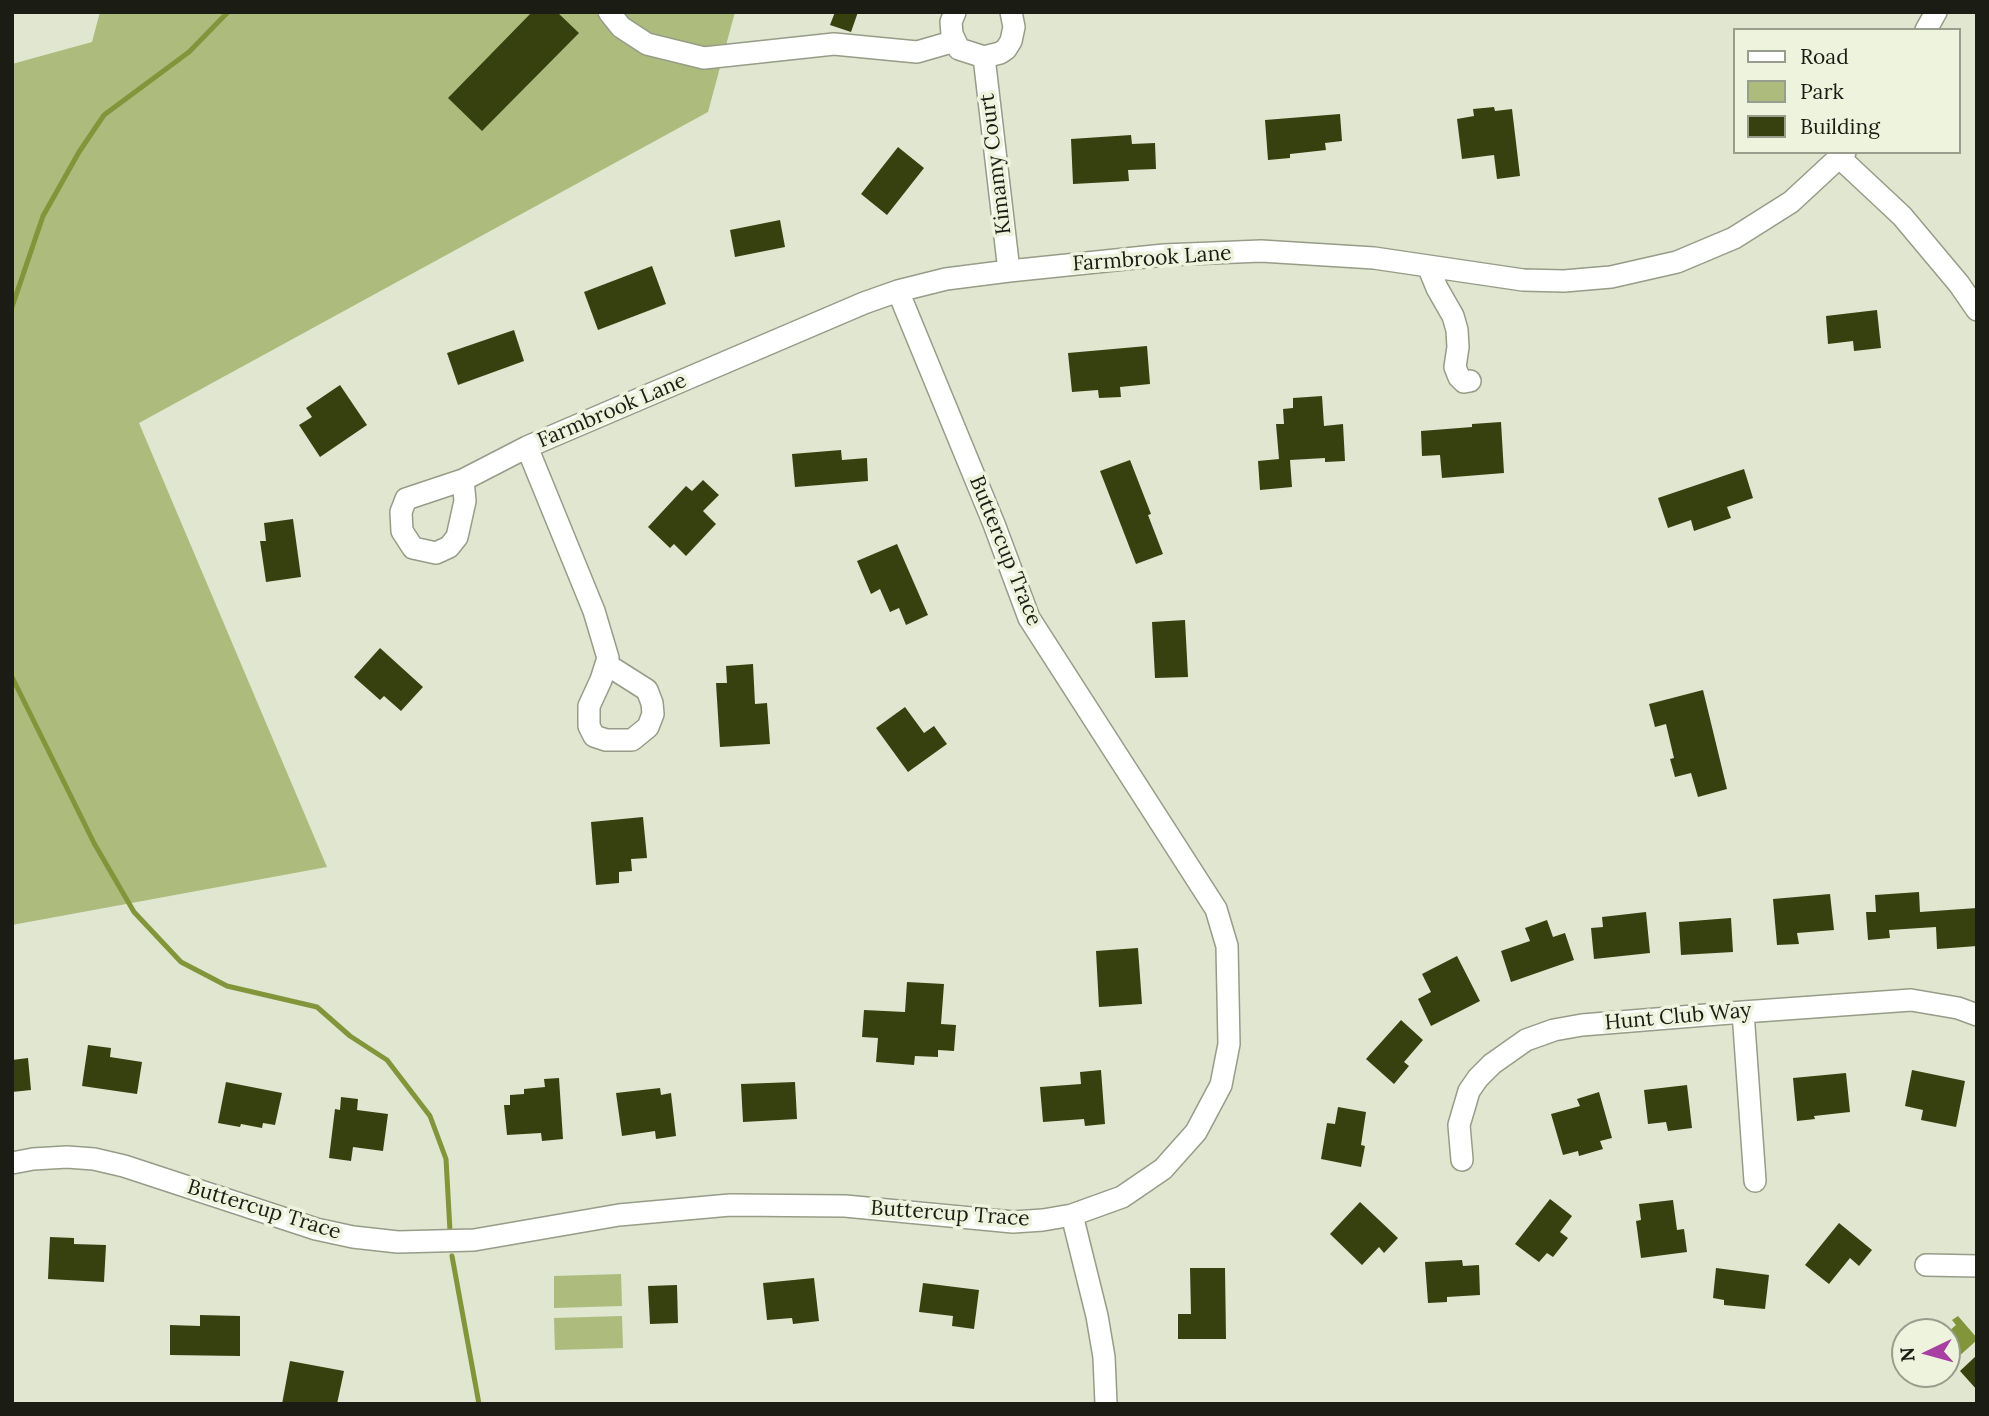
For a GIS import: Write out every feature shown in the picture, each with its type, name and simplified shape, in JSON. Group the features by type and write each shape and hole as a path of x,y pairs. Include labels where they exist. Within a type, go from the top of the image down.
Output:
{"street":[{"path":"609,12 621,27 647,44 704,58 834,44 917,52 955,41"},
{"path":"955,12 951,22 959,49 984,57 1000,53 1012,41 1014,27 1011,12"},
{"path":"1927,28 1936,12"},
{"name":"Kimamy Court","path":"984,57 1009,271"},
{"path":"1842,155 1902,216 1959,284 1977,310"},
{"name":"Farmbrook Lane","path":"463,480 527,447 864,303 946,279 1164,255 1261,251 1374,258 1523,280 1564,281 1611,277 1677,262 1734,238 1791,202 1842,155"},
{"path":"1429,266 1457,330 1455,366 1459,377 1464,382 1469,381"},
{"name":"Buttercup Trace","path":"12,1163 56,1158 94,1159 124,1166 316,1229 398,1242 474,1240 619,1215 730,1205 845,1206 1013,1222 1043,1220 1072,1215 1122,1197 1163,1169 1196,1132 1221,1085 1229,1044 1227,946 1216,909 1029,618 994,524 898,291"},
{"path":"527,447 594,611 608,658 606,664"},
{"name":"Hunt Club Way","path":"1462,1160 1459,1125 1469,1091 1478,1078 1492,1064 1526,1040 1554,1030 1582,1025 1911,1000 1958,1008 1977,1015"},
{"path":"1743,1012 1755,1181"},
{"path":"1072,1215 1097,1315 1104,1357 1106,1404"},
{"path":"1926,1265 1977,1266"}],"green space":[{"path":"100,12 735,12 708,112 139,423 327,867 12,925 12,64 92,42"},
{"path":"621,1274 622,1306 554,1308 554,1276"},
{"path":"622,1316 623,1348 555,1350 554,1318"}],"shaded area":[{"path":"1961,1319 1977,1338 1961,1354"}],"building":[{"path":"532,12 557,12 579,33 482,131 448,98"},
{"path":"835,12 858,12 851,32 830,25"},
{"path":"1494,107 1495,111 1512,109 1520,176 1497,179 1494,155 1462,159 1457,119 1474,116 1473,109"},
{"path":"1340,114 1342,141 1325,143 1326,150 1290,154 1290,158 1268,160 1265,120"},
{"path":"1131,135 1132,144 1155,143 1156,169 1128,170 1129,181 1073,184 1071,139"},
{"path":"898,147 924,168 887,215 861,194"},
{"path":"780,220 785,247 735,257 730,230"},
{"path":"652,266 666,304 598,330 584,292"},
{"path":"1877,310 1881,348 1854,351 1853,341 1828,344 1826,316"},
{"path":"514,330 524,361 458,385 447,353"},
{"path":"1147,346 1150,384 1120,387 1121,397 1099,398 1098,390 1072,392 1068,353"},
{"path":"340,385 367,425 320,457 299,425 312,417 306,408"},
{"path":"1322,396 1324,426 1343,424 1345,461 1325,462 1325,458 1290,460 1292,487 1260,490 1258,461 1279,459 1276,424 1284,424 1283,409 1293,408 1293,398"},
{"path":"1501,422 1504,473 1442,478 1440,455 1422,456 1421,431"},
{"path":"841,450 842,460 867,458 868,481 795,487 792,454"},
{"path":"1130,460 1163,554 1136,564 1100,471"},
{"path":"1744,469 1753,498 1727,507 1731,518 1694,531 1691,520 1668,528 1658,498"},
{"path":"703,480 719,495 703,511 716,524 686,556 674,544 670,548 648,527 686,486 692,491"},
{"path":"293,519 301,577 266,582 260,541 266,541 264,523"},
{"path":"897,544 928,615 906,625 899,608 890,612 880,589 871,594 857,561"},
{"path":"1185,620 1188,677 1155,678 1152,622"},
{"path":"380,648 423,687 401,711 384,696 380,700 354,677"},
{"path":"753,664 755,704 767,703 770,744 720,747 716,683 727,683 726,666"},
{"path":"1703,690 1727,789 1698,797 1691,773 1675,777 1670,759 1674,758 1666,724 1655,727 1649,704"},
{"path":"905,707 924,733 934,726 947,744 908,772 876,728"},
{"path":"643,817 647,858 631,859 632,871 619,872 619,883 596,885 591,822"},
{"path":"1919,892 1920,912 1977,908 1977,946 1937,949 1936,927 1889,930 1890,938 1868,940 1866,912 1876,912 1875,895"},
{"path":"1830,894 1834,930 1797,933 1799,944 1777,945 1773,899"},
{"path":"1646,912 1650,953 1594,959 1591,928 1603,927 1602,917"},
{"path":"1731,918 1733,952 1681,955 1679,922"},
{"path":"1547,920 1553,937 1565,933 1574,960 1511,982 1501,951 1530,941 1525,928"},
{"path":"1138,948 1142,1004 1099,1007 1096,951"},
{"path":"1457,956 1480,1001 1431,1026 1418,999 1431,992 1422,974"},
{"path":"907,982 944,984 941,1024 956,1025 954,1051 938,1050 938,1057 915,1056 914,1065 876,1062 878,1038 862,1037 864,1010 905,1012"},
{"path":"1401,1020 1423,1040 1404,1062 1409,1066 1394,1084 1366,1059"},
{"path":"88,1045 111,1048 110,1057 142,1062 137,1094 82,1086"},
{"path":"28,1058 31,1090 12,1092 12,1060"},
{"path":"1101,1070 1105,1124 1085,1126 1084,1119 1043,1122 1040,1087 1081,1084 1080,1072"},
{"path":"1912,1070 1965,1081 1956,1127 1921,1120 1923,1110 1905,1106"},
{"path":"1846,1073 1850,1112 1797,1121 1793,1078"},
{"path":"559,1078 563,1139 542,1141 541,1133 507,1135 504,1105 510,1105 510,1095 524,1094 524,1089 545,1087 544,1079"},
{"path":"226,1082 282,1093 275,1125 263,1123 262,1128 218,1123"},
{"path":"795,1082 797,1119 743,1122 741,1084"},
{"path":"1687,1085 1692,1128 1668,1131 1666,1122 1648,1124 1644,1090"},
{"path":"660,1088 661,1095 671,1093 676,1136 656,1139 655,1131 622,1136 616,1093"},
{"path":"1599,1092 1612,1138 1600,1141 1603,1149 1579,1156 1578,1151 1563,1155 1551,1114 1580,1106 1577,1099"},
{"path":"341,1097 358,1099 357,1110 388,1114 383,1151 353,1147 351,1161 329,1158 335,1109 340,1110"},
{"path":"1338,1107 1366,1112 1361,1167 1321,1159 1327,1123 1335,1124"},
{"path":"1550,1199 1572,1216 1560,1232 1568,1238 1553,1257 1547,1253 1539,1262 1515,1244"},
{"path":"1673,1200 1677,1230 1684,1229 1687,1252 1641,1258 1636,1221 1641,1220 1639,1204"},
{"path":"1360,1202 1398,1238 1384,1253 1379,1247 1362,1265 1330,1234"},
{"path":"1839,1223 1872,1250 1859,1266 1850,1258 1829,1284 1805,1265"},
{"path":"50,1237 74,1238 74,1244 106,1245 104,1282 48,1279"},
{"path":"1462,1260 1463,1266 1479,1265 1480,1295 1447,1297 1447,1302 1428,1303 1425,1262"},
{"path":"1190,1268 1225,1268 1226,1339 1178,1339 1178,1314 1191,1314"},
{"path":"1716,1268 1769,1275 1765,1309 1724,1305 1724,1300 1713,1298"},
{"path":"814,1278 819,1321 793,1324 792,1318 767,1320 763,1283"},
{"path":"923,1283 979,1290 974,1329 952,1326 953,1316 919,1312"},
{"path":"677,1285 678,1323 650,1324 648,1286"},
{"path":"200,1315 240,1316 240,1356 170,1355 170,1325 200,1326"},
{"path":"1977,1355 1977,1390 1961,1372"},
{"path":"290,1361 344,1371 337,1404 282,1404"}],"waterway":[{"path":"12,307 43,216 79,152 104,115 189,52 228,12"},
{"path":"12,677 94,843 134,912 181,962 227,986 317,1007 350,1036 387,1060 430,1116 446,1159 450,1231"},
{"path":"452,1256 479,1404"}]}
